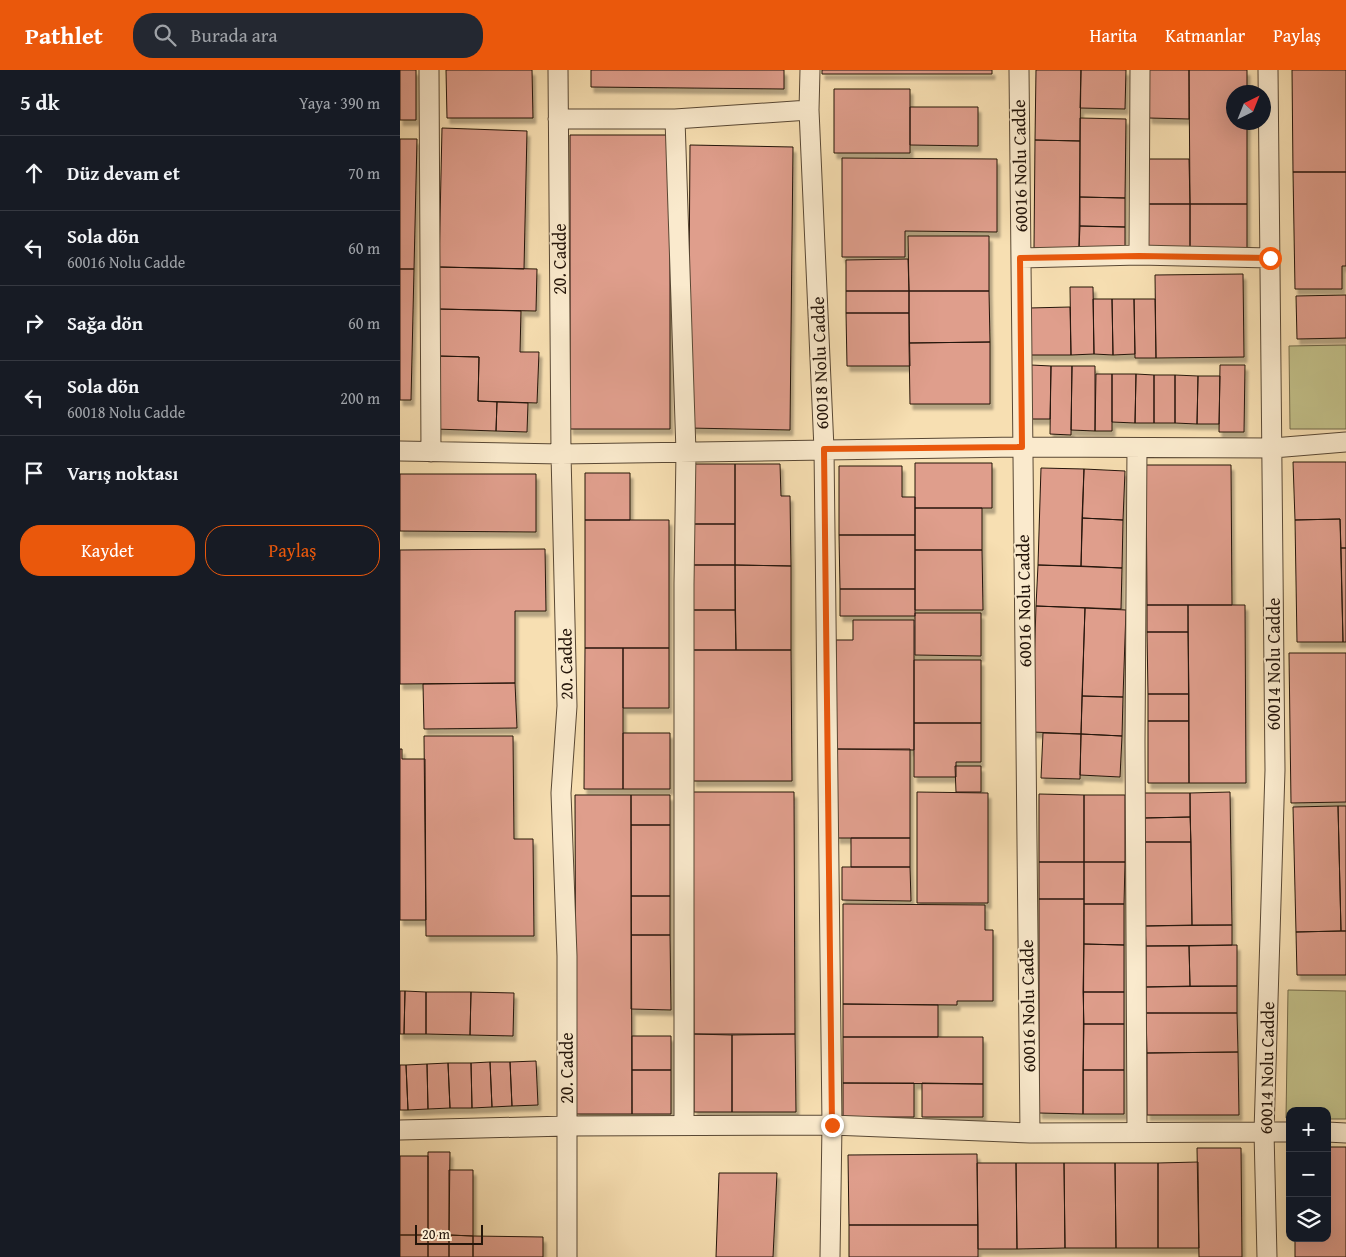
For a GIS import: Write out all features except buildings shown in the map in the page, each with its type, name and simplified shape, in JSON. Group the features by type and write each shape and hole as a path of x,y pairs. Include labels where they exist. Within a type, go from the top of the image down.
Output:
{"street":[{"path":"429,70 431,452"},
{"name":"20. Cadde","path":"558,70 561,454 567,706 561,793 567,956 567,1257"},
{"name":"60018 Nolu Cadde","path":"810,70 809,110 824,449 832,1125 830,1257"},
{"name":"60016 Nolu Cadde","path":"1018,70 1030,1133"},
{"path":"1139,256 1140,70"},
{"name":"60014 Nolu Cadde","path":"1268,70 1275,770 1264,1132 1268,1257"},
{"path":"558,118 676,119 809,110"},
{"path":"676,119 686,452 684,584 684,1125"},
{"path":"1020,258 1139,256 1270,258"},
{"path":"400,451 561,454 1022,447 1273,448 1346,442"},
{"path":"1136,1132 1134,742 1137,448"},
{"path":"400,1130 567,1126 832,1125 1030,1133 1286,1132"},
{"path":"1331,1132 1346,1133"}],"shaded area":[{"path":"1346,345 1346,429 1290,429 1289,346"},
{"path":"1288,990 1346,991 1346,1119 1331,1119 1331,1107 1286,1107"}],"route":[{"path":"832,1125 824,449 1022,447 1020,258 1139,256 1270,258"}]}
